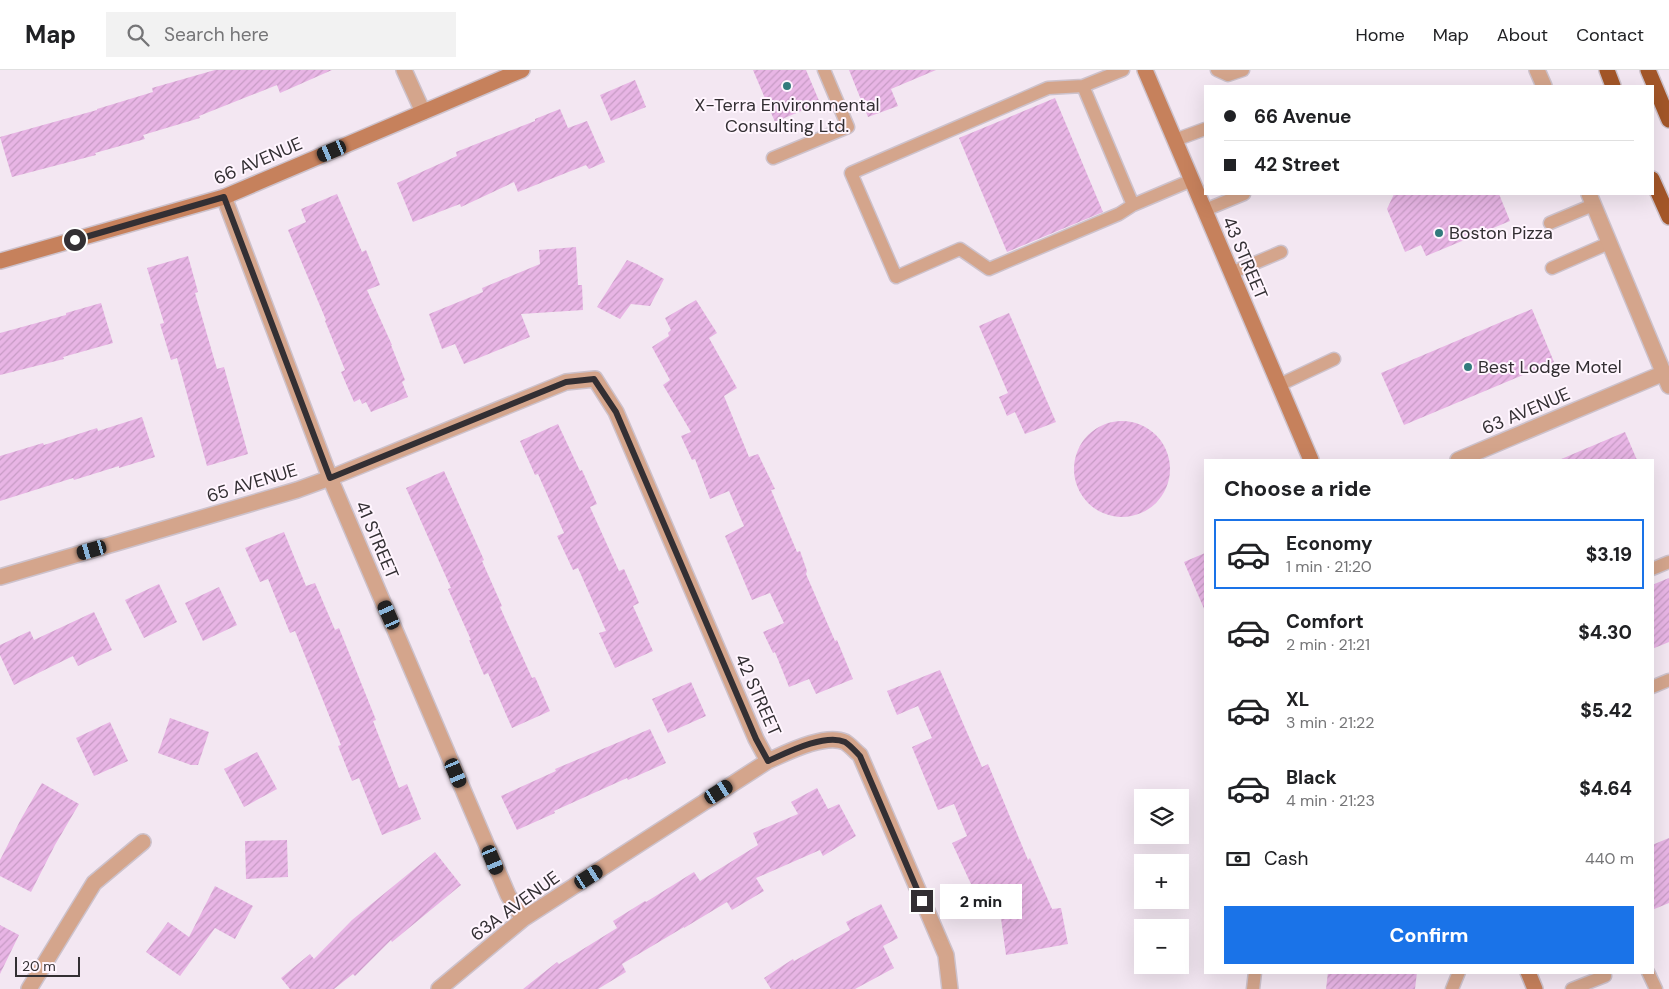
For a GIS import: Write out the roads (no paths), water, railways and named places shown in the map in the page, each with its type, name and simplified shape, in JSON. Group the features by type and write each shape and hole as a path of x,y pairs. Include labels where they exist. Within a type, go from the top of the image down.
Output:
{"highway":[{"path":"1606,70 1613,85"},
{"path":"1648,70 1669,120"},
{"path":"1654,183 1669,217"}],"street":[{"path":"404,70 423,112"},
{"name":"66 AVENUE","path":"0,261 224,197 522,70"},
{"name":"43 STREET","path":"1146,70 1311,459"},
{"path":"1537,70 1544,85"},
{"name":"41 STREET","path":"224,197 330,478 508,895 523,919"},
{"path":"1591,199 1666,380"},
{"name":"65 AVENUE","path":"0,577 297,490 566,382 594,379"},
{"name":"42 STREET","path":"594,379 616,412 756,739 768,761 796,748 828,740 845,742 860,756 946,955 950,989"},
{"name":"63 AVENUE","path":"1467,458 1666,380"},
{"name":"63A AVENUE","path":"439,989 523,919 768,761"},
{"path":"30,989 94,883 143,842"},
{"path":"1529,974 1535,989"}],"lane":[{"path":"773,158 848,126 824,70"},
{"path":"1123,70 1084,86 1048,88 851,173 896,277 960,249 989,269 1119,214 1133,205 1192,180"},
{"path":"1217,70 1228,75 1244,70"},
{"path":"1084,86 1133,205"},
{"path":"1175,140 1204,128"},
{"path":"1205,210 1242,195"},
{"path":"1550,223 1591,199"},
{"path":"1552,268 1609,243"},
{"path":"1232,273 1281,252"},
{"path":"1279,385 1334,359"},
{"path":"1654,568 1669,562"},
{"path":"1654,686 1669,680"},
{"path":"1253,989 1255,974"},
{"path":"1452,989 1458,974"},
{"path":"1649,974 1656,989"},
{"path":"1572,989 1605,976"}],"place":[{"name":"X-Terra Environmental Consulting Ltd.","path":"787,86"},
{"name":"Boston Pizza","path":"1439,233"},
{"name":"Best Lodge Motel","path":"1468,367"}]}
